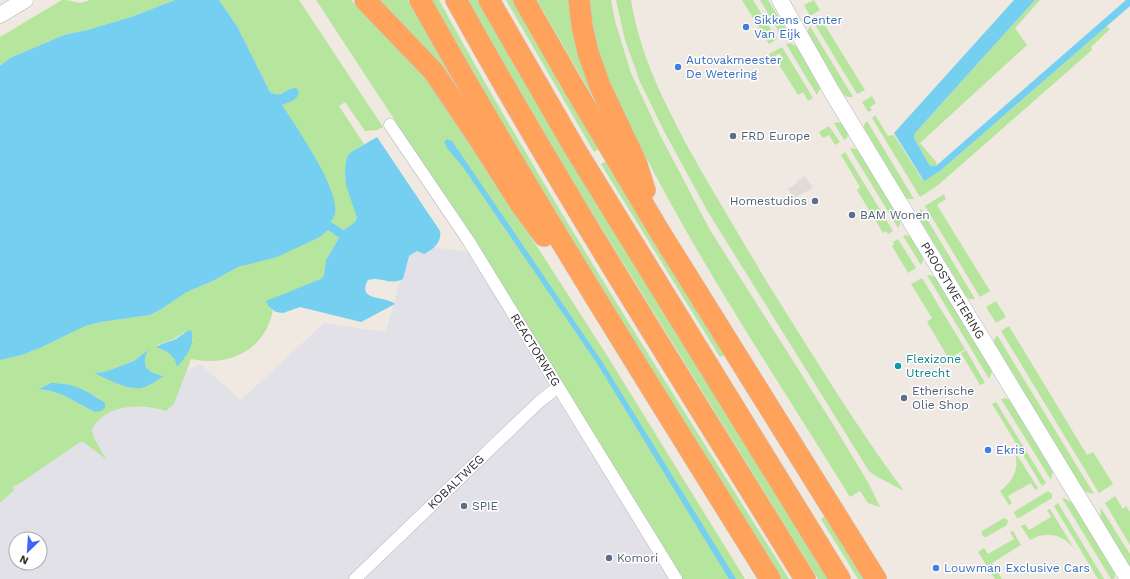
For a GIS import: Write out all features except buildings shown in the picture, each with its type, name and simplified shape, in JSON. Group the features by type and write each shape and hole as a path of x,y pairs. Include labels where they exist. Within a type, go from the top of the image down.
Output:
{"highway":[{"path":"365,0 434,72 521,205 621,337"},
{"path":"420,0 513,162 770,579"},
{"path":"456,0 497,75 547,160 805,579"},
{"path":"489,0 574,149 840,579"},
{"path":"524,0 658,229 876,579"},
{"path":"579,0 582,26 588,52 597,79 636,162 658,229"}],"street":[{"path":"0,15 25,0"},
{"name":"PROOSTWETERING","path":"780,0 832,92 1128,579"},
{"name":"REACTORWEG","path":"390,125 468,240 676,579"},
{"name":"KOBALTWEG","path":"355,579 539,402 558,387"}],"shaded area":[{"path":"805,176 813,188 794,198 788,189"},
{"path":"410,243 489,256 693,579 0,579 0,471 200,364 241,400 324,323 386,332"}],"green space":[{"path":"62,0 82,3 90,0 175,0 131,17 64,35 10,58 0,66 0,37"},
{"path":"219,0 299,0 383,127 377,130 365,131 345,102 339,106 364,144 351,152 353,205 357,218 355,222 344,230 331,222 335,213 333,198 282,105 293,88 279,94 270,92 237,26"},
{"path":"316,0 351,0 417,67 448,108 608,357 745,579 682,579 673,562 489,264"},
{"path":"373,0 408,0 475,116"},
{"path":"429,0 439,0 480,74 566,220 654,364 789,579 778,579 659,389"},
{"path":"468,0 478,0 556,136 828,579 818,579 548,141"},
{"path":"506,0 516,0 603,147 594,152"},
{"path":"537,0 572,0 599,108"},
{"path":"589,0 611,0 615,21 631,73 660,135 710,230 831,421 869,484 880,507 868,503 860,491 850,497 746,332 696,248 649,163 620,105 603,64 592,22"},
{"path":"616,0 631,0 640,40 654,78 690,151 765,279 868,440 904,491 869,471 708,212 665,133 640,82 625,40"},
{"path":"742,0 753,0 777,39 769,44"},
{"path":"760,0 768,0 786,29 782,37"},
{"path":"814,0 820,10 810,16 804,5"},
{"path":"1035,0 1040,0 1015,28 1027,45 920,143 937,163 936,166 931,166 914,138 915,133"},
{"path":"821,19 865,90 857,94 814,23"},
{"path":"810,26 853,97 847,97 844,95 807,35"},
{"path":"1107,26 1110,29 1091,47 1092,50 937,186 920,197 872,118 875,115 888,136 894,135 922,179 940,171"},
{"path":"790,43 796,46 820,85 817,95 786,44"},
{"path":"782,47 813,98 808,101 803,92 798,95 776,60 781,56 780,53 771,58 769,54"},
{"path":"872,96 876,103 870,107 872,110 868,112 862,102"},
{"path":"867,121 914,199 908,199 905,197 864,128"},
{"path":"837,122 843,124 848,131 847,138 844,140 834,123"},
{"path":"829,126 840,142 835,145 829,135 823,138 819,132"},
{"path":"853,148 859,151 900,218 900,225 898,228 850,149"},
{"path":"845,152 893,231 888,234 886,231 883,233 857,190 860,187 841,155"},
{"path":"610,159 729,353 720,357 601,164"},
{"path":"944,194 946,199 937,205 990,291 980,297 925,206"},
{"path":"921,209 975,299 969,299 966,296 919,218 918,215"},
{"path":"328,230 339,238 326,260 324,275 321,279 269,307 273,310 269,324 262,336 254,345 232,358 205,361 191,359 174,404 166,411 146,407 124,408 114,410 98,421 92,430 94,438 106,459 83,442 80,442 13,487 14,490 0,503 0,360 22,355 42,347 84,326 150,315 187,292 215,280 238,267 320,237","holes":["184,332 193,339 185,357 177,366 172,356 156,346 174,339","147,351 145,365 149,371 163,376 149,385 139,388 126,386 95,373 104,372 134,361","51,383 58,383 82,389 99,398 95,412 62,395 39,388"]},
{"path":"906,235 912,237 921,251 923,262 921,265 903,236"},
{"path":"898,239 916,268 908,273 892,246 894,244 893,242"},
{"path":"927,275 937,278 993,370 989,379"},
{"path":"922,278 965,349 949,359 927,322 932,318 911,284"},
{"path":"996,301 1006,317 996,323 986,307"},
{"path":"1009,326 1087,455 1093,452 1113,484 1099,493 1001,331"},
{"path":"997,335 1094,494 1086,492 1082,489 994,343"},
{"path":"966,350 985,383 980,385 961,353"},
{"path":"1005,398 1012,401 1051,466 1053,471 1051,480 1001,399"},
{"path":"996,402 1046,483 1042,486 992,404"},
{"path":"1014,450 1038,488 1035,490 1031,483 1008,496 1012,503 1009,505 1000,491 1009,483 1016,468 1016,456"},
{"path":"1048,491 1052,494 1052,498 1017,518 1014,513 1015,511"},
{"path":"1115,496 1123,509 1126,506 1130,512 1130,545 1105,503"},
{"path":"1062,498 1074,504 1116,572 1114,579 1111,579"},
{"path":"1058,503 1104,579 1098,579 1054,506"},
{"path":"1101,508 1130,554 1130,568 1100,519"},
{"path":"1050,509 1075,550 1066,541 1055,536 1043,535 1030,540 1021,526 1025,524 1029,530 1051,517 1047,510"},
{"path":"825,516 868,579 858,579 821,519"},
{"path":"1004,518 1008,520 1007,525 986,537 982,535 982,531"},
{"path":"1013,531 1021,545 992,563 1002,579 995,579 978,552 984,548 988,554 1014,539 1010,532"}],"water":[{"path":"175,0 219,0 237,26 270,92 274,94 281,94 292,88 296,88 299,91 295,99 282,105 316,158 331,190 335,203 335,214 331,222 344,230 355,222 357,218 346,185 345,169 347,157 351,152 377,137 440,231 440,239 431,250 424,254 417,251 409,256 403,279 393,282 378,279 368,280 365,287 366,292 369,295 391,301 395,304 361,322 300,307 283,313 276,312 269,307 266,301 321,279 324,275 326,260 339,238 328,230 320,237 277,257 238,267 215,280 187,292 150,315 101,322 85,326 22,355 0,360 0,66 10,58 64,35 131,17"},
{"path":"1014,0 1035,0 915,133 914,138 931,166 936,166 1126,0 1130,0 1130,6 940,171 924,181 894,133"},
{"path":"447,139 452,141 603,363 736,579 729,579 598,365 463,167 447,148 444,142"},
{"path":"191,330 191,345 187,355 177,367 170,354 156,347 176,339"},
{"path":"148,350 145,365 150,371 164,376 145,387 136,388 123,386 94,373 104,372 134,361"},
{"path":"51,383 66,384 80,388 105,403 105,408 101,411 95,412 61,394 38,389"}],"place":[{"name":"Sikkens Center Van Eijk","path":"746,27"},
{"name":"Autovakmeester De Wetering","path":"678,67"},
{"name":"FRD Europe","path":"733,136"},
{"name":"Homestudios","path":"815,201"},
{"name":"BAM Wonen","path":"852,215"},
{"name":"Flexizone Utrecht","path":"898,366"},
{"name":"Etherische Olie Shop","path":"904,398"},
{"name":"Ekris","path":"988,450"},
{"name":"SPIE","path":"464,506"},
{"name":"Komori","path":"609,558"},
{"name":"Louwman Exclusive Cars","path":"936,568"}]}
